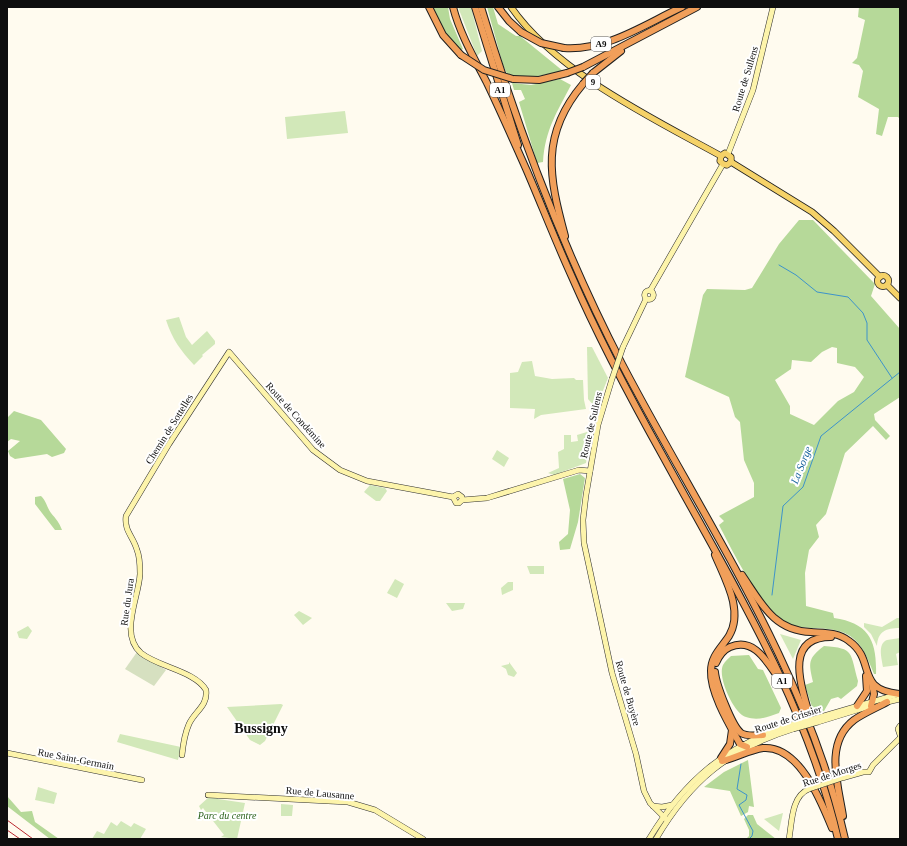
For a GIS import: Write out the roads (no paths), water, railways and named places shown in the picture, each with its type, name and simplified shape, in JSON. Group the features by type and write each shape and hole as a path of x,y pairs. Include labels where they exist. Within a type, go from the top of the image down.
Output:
{"highway":[{"name":"A9","path":"430,7 443,35 461,55 484,70 513,79 540,80 567,74 583,67 697,7"},
{"path":"454,7 463,37 490,90 527,172"},
{"name":"A1","path":"475,7 497,82 527,172 571,276 663,458 745,604 787,690 815,761 837,839"},
{"name":"A1","path":"481,7 529,154 571,257 622,364 723,545 780,658 805,714 822,759 846,839"},
{"name":"A9","path":"498,7 509,21 521,32 544,44 564,48 581,48 605,43 682,7"},
{"path":"571,257 554,192 551,154 555,132 560,118 583,84 593,73 616,54 647,33"},
{"path":"705,531 734,607 732,629 714,656 711,671 716,695 732,728 744,746"},
{"path":"723,545 760,601 777,622 787,628 797,631 834,634 846,638 859,651 874,694 872,704"},
{"path":"822,759 798,674 801,656 811,642 823,637 836,638 847,642 856,652 863,666 868,686 866,696 857,706"},
{"path":"763,735 746,735 740,732 736,727 717,682 715,668 718,658 723,652 732,646 742,645 752,647 765,658 787,690"},
{"path":"870,680 882,691 900,696"},
{"path":"846,839 835,766 837,746 842,733 854,721 887,702"},
{"path":"722,760 730,744 732,728"},
{"path":"722,760 763,748 778,750 788,755 796,763 812,785 837,839"}],"main road":[{"name":"9","path":"510,7 541,42 572,68 611,93 721,156"},
{"path":"731,162 727,165 723,164 720,161 721,156 725,153 728,154 731,158 731,162 812,212 834,231 880,277 887,277 889,282 887,285 900,298"}],"street":[{"name":"Route de Sullens","path":"728,154 753,90 773,7"},
{"name":"Route de Sullens","path":"588,562 584,543 583,520 598,425 612,378 624,346 646,299 649,300 653,298 653,294 650,291 723,164"},
{"name":"Route de Condémine","path":"229,352 313,450 340,470 367,482 453,498 458,494 462,500 487,498 579,470 590,471"},
{"name":"Chemin de Sottelles","path":"126,516 169,444 229,352"},
{"name":"Rue du Jura","path":"126,516 126,530 137,548 140,564 140,576 131,627 135,646 147,657 197,680 206,690 206,701 190,722 182,755"},
{"name":"Route de Buyère","path":"588,562 612,673 636,754 644,791 653,806 665,818"},
{"name":"Route de Crissier","path":"817,720 857,706 887,702 900,696"},
{"name":"Route de Crissier","path":"656,839 672,805 703,771 744,746 763,735 900,696"},
{"path":"900,726 898,729 900,736"},
{"name":"Route de Crissier","path":"744,746 792,727"},
{"name":"Rue de Morges","path":"789,839 797,799 803,792 842,778 863,772 869,772 873,765 900,736"},
{"name":"Rue Saint-Germain","path":"7,754 142,780"},
{"name":"Route de Crissier","path":"649,839 665,818 691,789 722,760"},
{"name":"Rue de Lausanne","path":"208,795 348,802 375,810 422,839"},
{"path":"653,806 662,807 672,805"}],"waterway":[{"path":"779,265 796,275 817,292 848,297 863,313 867,323 867,340 892,378"},
{"name":"La Sorge","path":"772,595 783,506 803,487 821,436 900,372"},
{"name":"La Sorge","path":"741,764 737,789 747,795 746,800 739,805 753,831 752,836 749,839"}],"railway":[{"path":"7,820 33,839"},
{"path":"7,830 20,839"}],"district":[{"name":"Bussigny","path":"261,728"}],"park label":[{"name":"Parc du centre","path":"227,815"}]}
